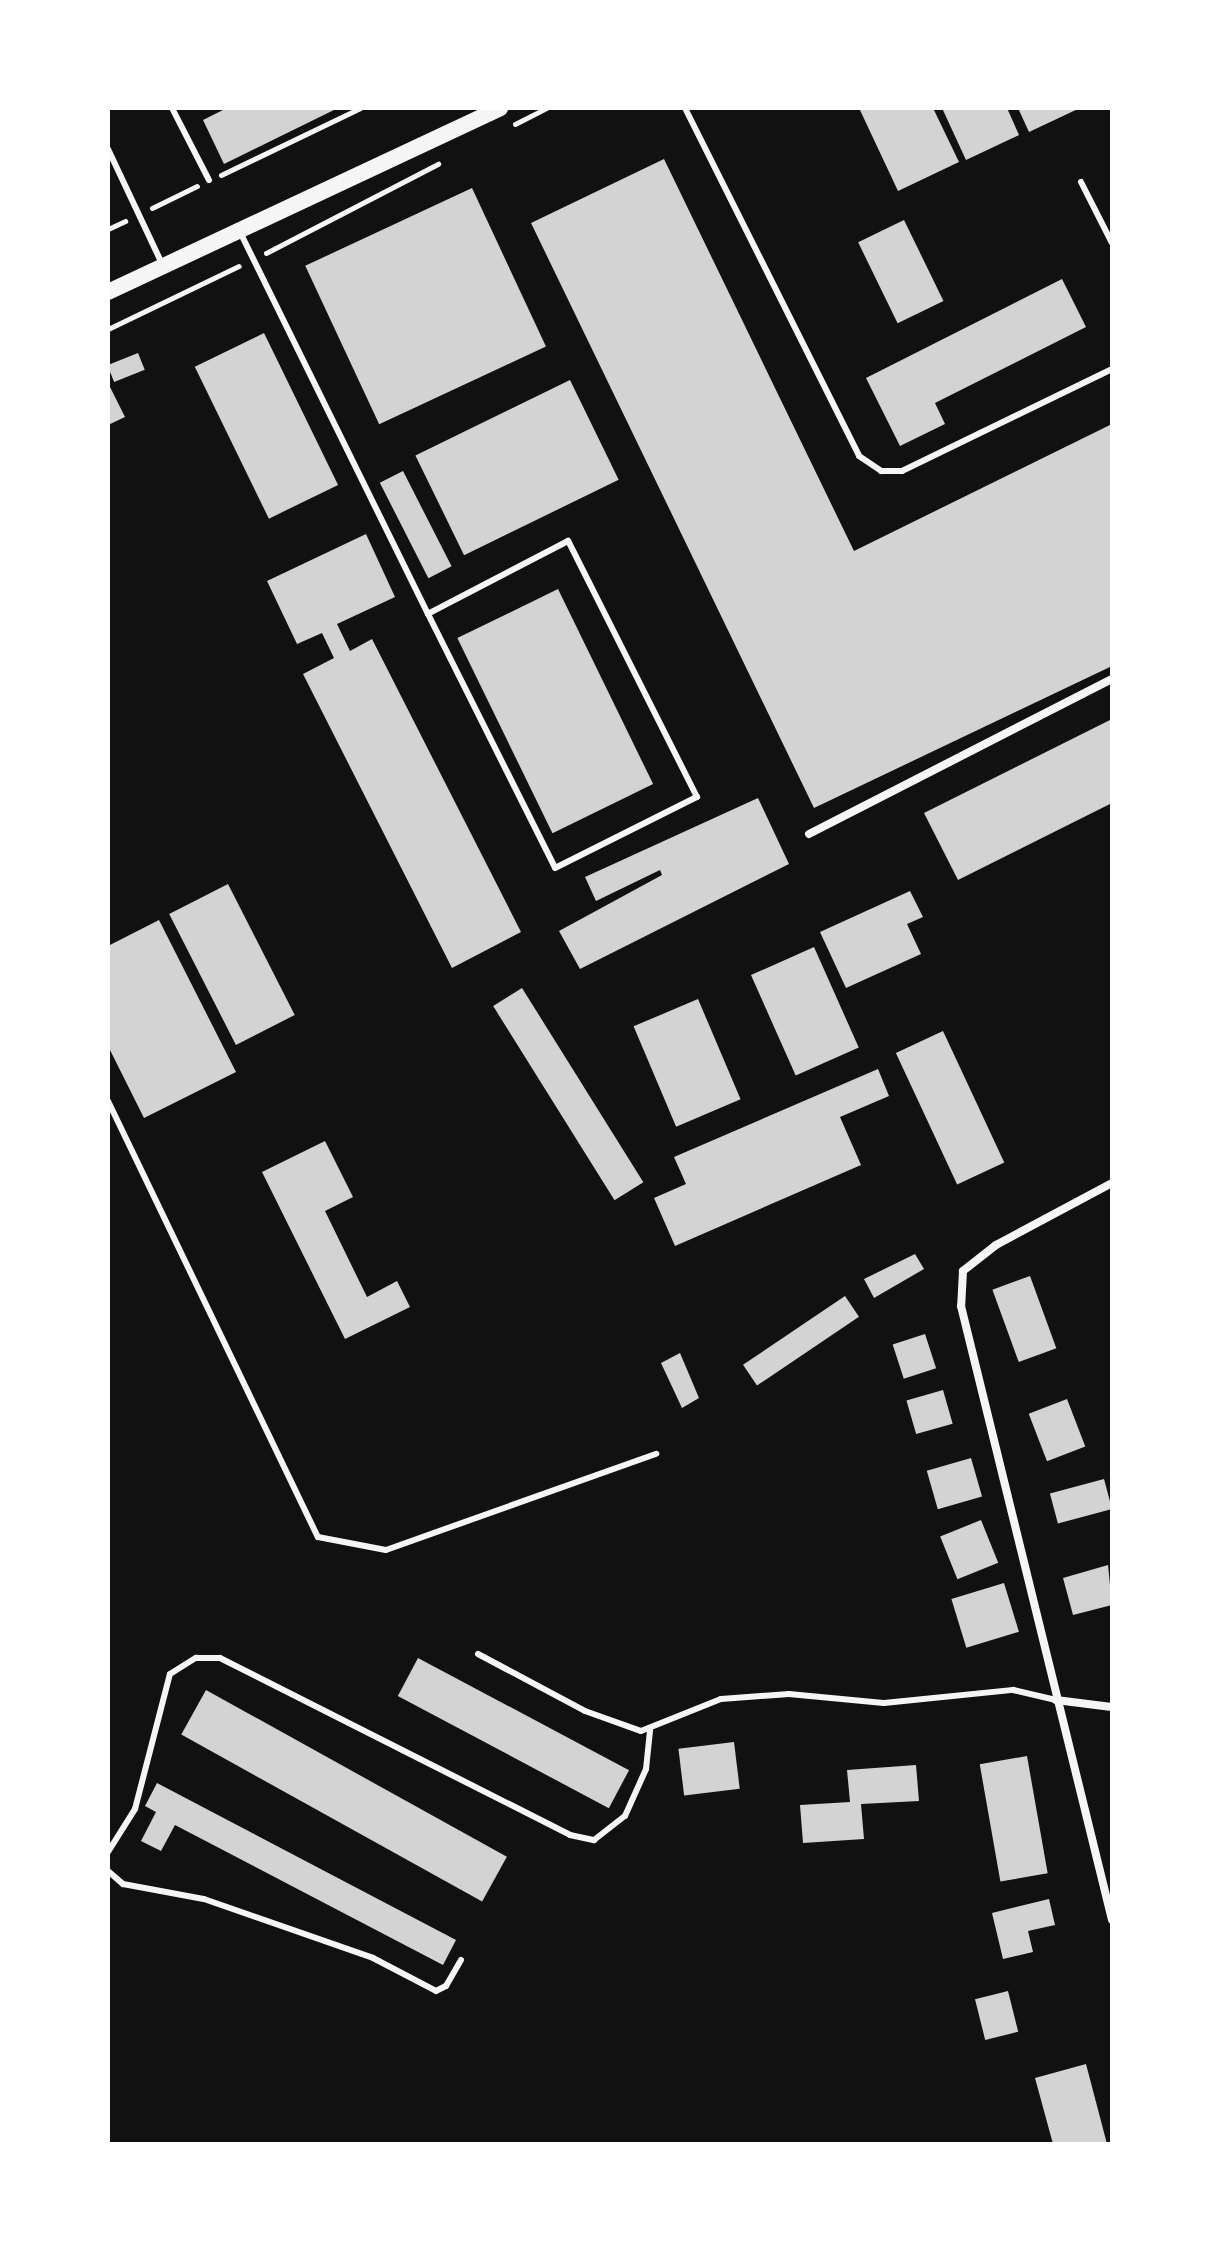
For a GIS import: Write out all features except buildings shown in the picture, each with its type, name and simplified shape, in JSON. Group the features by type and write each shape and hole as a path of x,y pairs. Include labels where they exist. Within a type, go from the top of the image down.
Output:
{"main road":[{"path":"108,292 500,108"}],"street":[{"path":"809,834 1112,679"},
{"path":"1112,1183 996,1245 963,1271 961,1306 1112,1920"},
{"path":"1056,1700 1112,1707"}],"lane":[{"path":"172,108 209,180"},
{"path":"685,108 859,456 881,471 902,471 1112,369"},
{"path":"108,149 163,266"},
{"path":"1081,182 1112,243"},
{"path":"238,229 428,614 555,868 697,797 568,541 428,614"},
{"path":"108,1101 318,1537 386,1550 656,1454"},
{"path":"478,1654 585,1711 650,1730 721,1699 789,1694 884,1703 1013,1690 1056,1700"},
{"path":"108,1852 135,1809 170,1674 196,1658 220,1658 570,1835 594,1840 625,1816 646,1769 650,1730"},
{"path":"108,1871 123,1884 204,1899 373,1958 436,1991 446,1986 461,1960"}],"path":[{"path":"108,229 360,108"},
{"path":"504,130 546,108"},
{"path":"108,329 253,259 448,158"}]}
